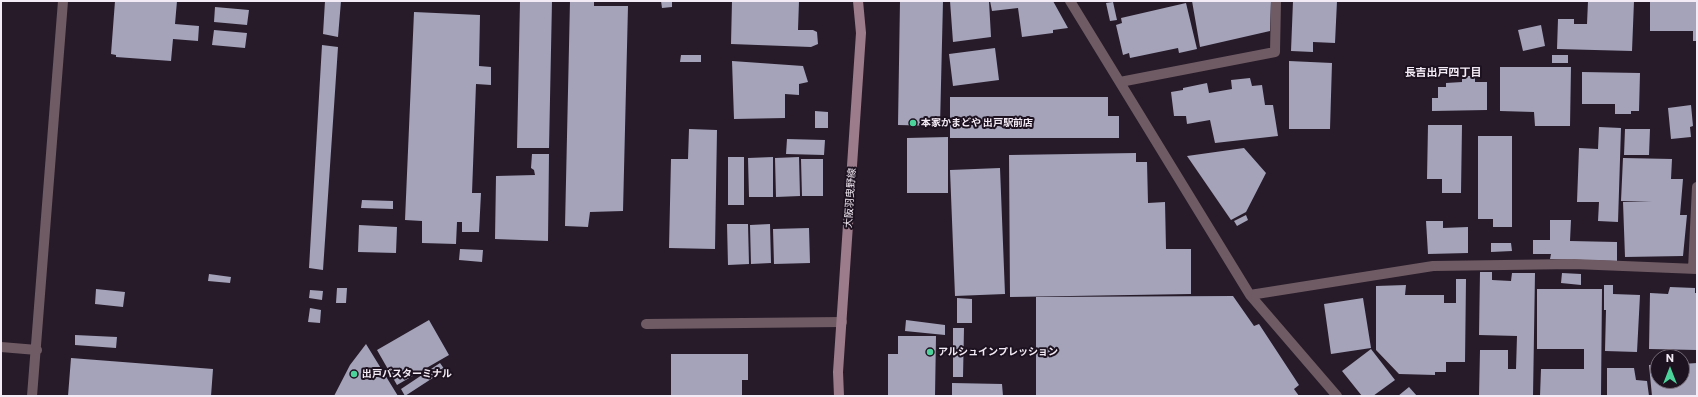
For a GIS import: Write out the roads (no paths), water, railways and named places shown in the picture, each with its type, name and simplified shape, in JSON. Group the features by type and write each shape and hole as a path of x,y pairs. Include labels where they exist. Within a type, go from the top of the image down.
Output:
{"main road":[{"name":"大阪羽曳野線","path":"839,396 838,372 861,33 858,1"}],"street":[{"path":"32,396 63,1"},
{"path":"1070,1 1250,295 1337,396"},
{"path":"1120,82 1275,52 1276,1"},
{"path":"1250,295 1433,266 1574,264 1695,269 1697,188"},
{"path":"646,324 842,322"},
{"path":"1,347 36,350"}],"place":[{"name":"本家かまどや 出戸駅前店","path":"913,123"},
{"name":"アルシュインプレッション","path":"930,352"},
{"name":"出戸バスターミナル","path":"354,374"}],"district":[{"name":"長吉出戸四丁目","path":"1443,72"}]}
